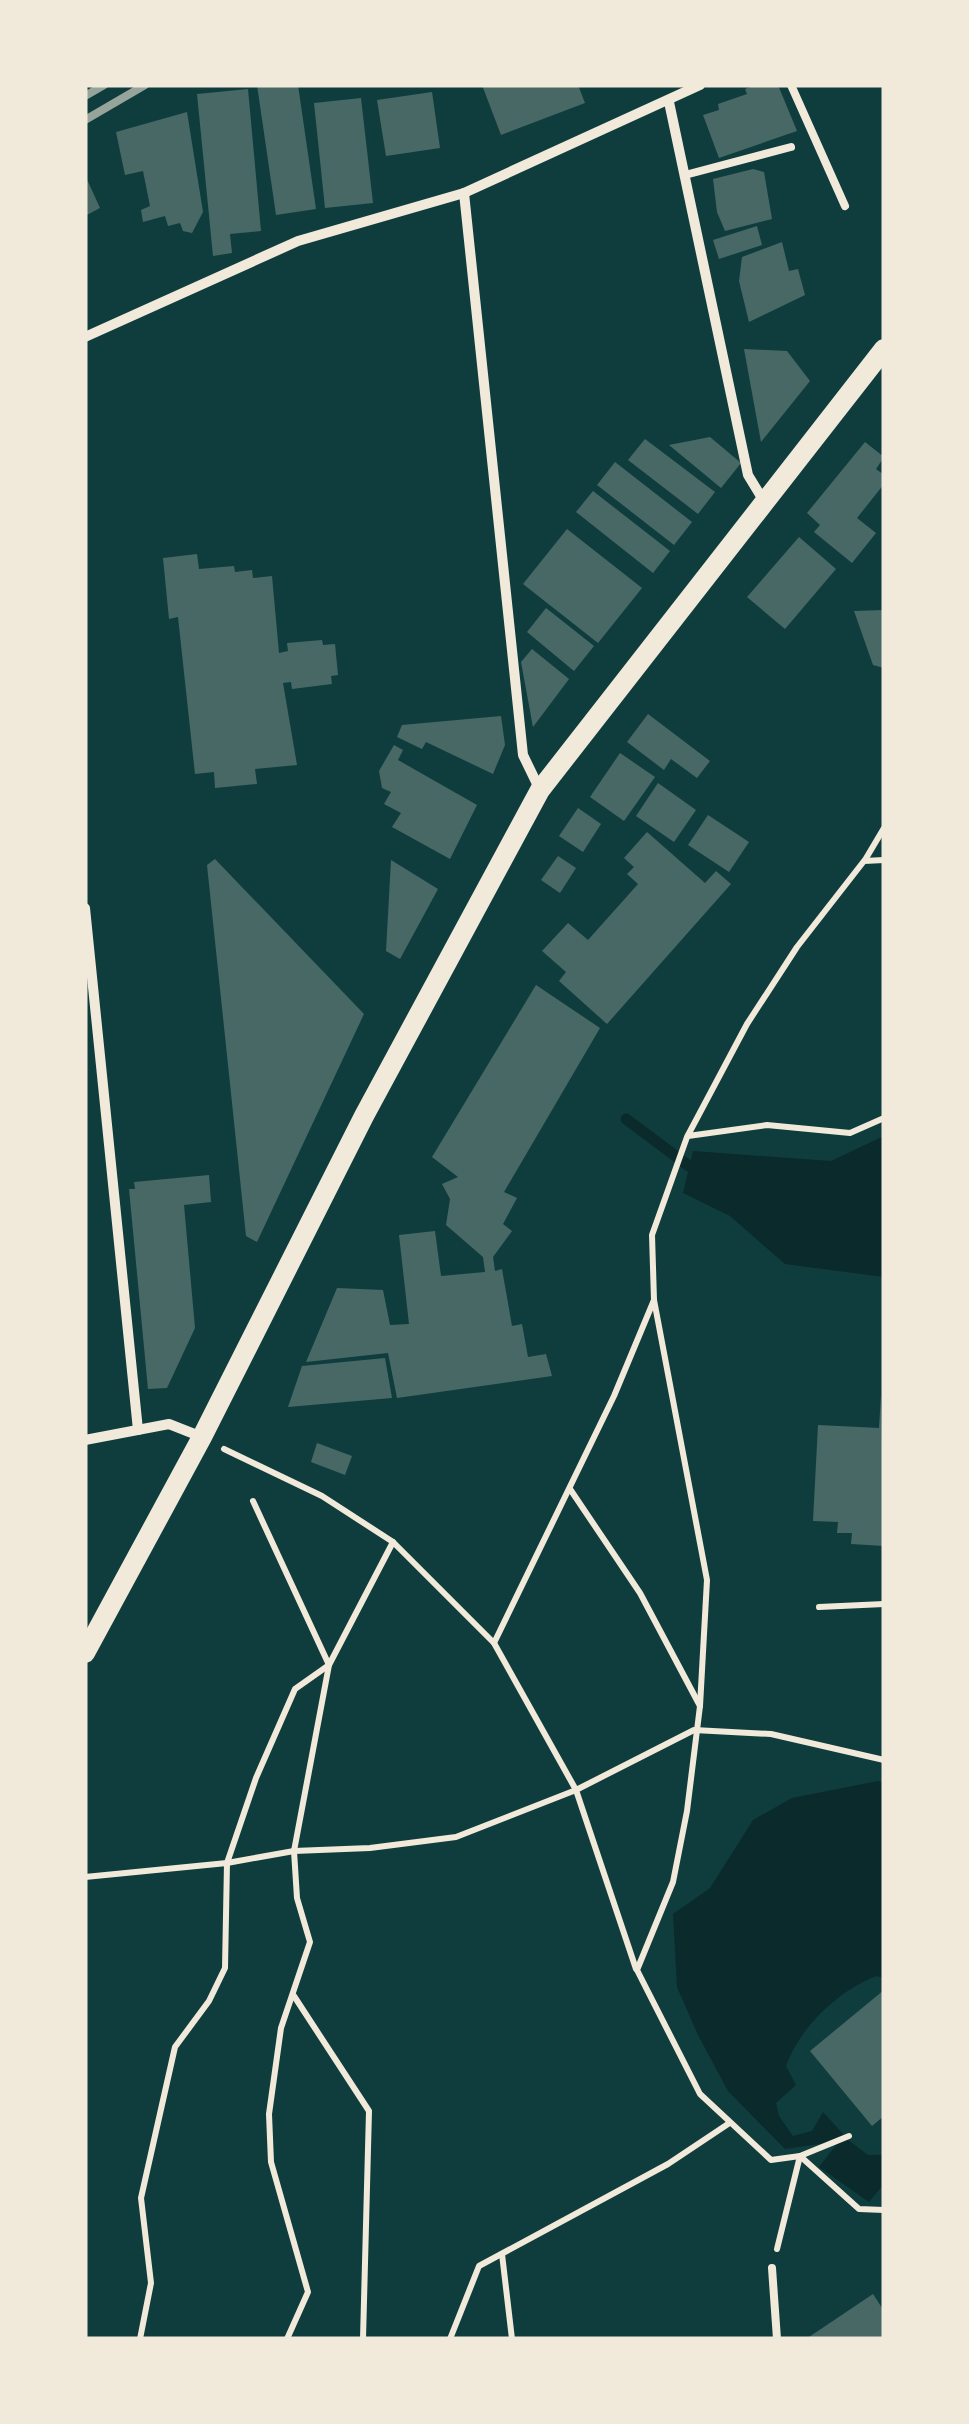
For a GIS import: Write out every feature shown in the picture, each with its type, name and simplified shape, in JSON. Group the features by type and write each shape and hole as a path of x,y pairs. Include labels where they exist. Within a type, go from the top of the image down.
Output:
{"main road":[{"path":"85,1653 202,1437 364,1116 540,790 884,349"}],"street":[{"path":"85,336 298,241 464,192 700,85"},
{"path":"669,102 748,475 766,504"},
{"path":"464,192 523,755 540,790"},
{"path":"85,908 138,1430"},
{"path":"85,1440 169,1424 202,1437"}],"lane":[{"path":"792,85 844,206"},
{"path":"685,175 790,147"},
{"path":"772,2268 778,2339"}],"path":[{"path":"637,1970 674,1882 687,1811 694,1730 700,1706 707,1580 654,1300 652,1235 662,1216 687,1136 769,987 864,861 884,828"},
{"path":"864,861 884,860"},
{"path":"687,1136 767,1125 850,1133 884,1118"},
{"path":"494,1643 570,1488 654,1300"},
{"path":"202,1437 322,1496 394,1542 494,1643 576,1790 637,1970 700,2094 771,2160 800,2156 849,2136"},
{"path":"570,1488 640,1593 700,1706"},
{"path":"252,1501 328,1665"},
{"path":"288,2339 308,2292 271,2162 269,2114 281,2028 310,1942 297,1898 294,1851 328,1665 394,1542"},
{"path":"818,1608 884,1604"},
{"path":"140,2339 151,2283 142,2198 174,2048 209,2002 225,1968 228,1863 256,1778 295,1689 328,1665"},
{"path":"85,1877 228,1863 294,1851 370,1848 456,1837 576,1790 694,1730 771,1734 884,1760"},
{"path":"294,1996 369,2110 363,2339"},
{"path":"450,2339 480,2266 668,2164 728,2124"},
{"path":"800,2156 859,2209 884,2210"},
{"path":"772,2268 800,2156"},
{"path":"502,2254 512,2339"}],"water":[{"path":"884,1136 884,1277 785,1264 730,1216 683,1193 693,1151 831,1161"},
{"path":"884,1783 884,1978 876,1976 848,1991 811,2024 786,2066 796,2085 776,2103 779,2116 793,2136 812,2131 823,2112 845,2136 834,2142 785,2149 728,2091 698,2035 677,1987 673,1914 710,1888 753,1820 792,1798"},
{"path":"847,2139 868,2155 884,2155 884,2184 869,2202 819,2167 836,2145"}],"building":[{"path":"257,85 298,85 316,209 276,215"},
{"path":"482,85 578,85 585,103 501,135"},
{"path":"778,85 797,131 719,158 703,115 719,110 718,104 747,94 745,89"},
{"path":"248,89 261,231 230,234 232,253 213,256 197,94"},
{"path":"432,92 440,148 386,156 377,100"},
{"path":"361,98 373,203 325,208 314,103"},
{"path":"187,112 203,212 192,233 183,231 180,223 168,226 165,216 143,222 141,210 150,206 143,171 125,175 116,132"},
{"path":"753,169 764,172 772,219 725,231 717,212 713,179"},
{"path":"85,175 100,208 85,216"},
{"path":"757,226 762,245 719,259 713,240"},
{"path":"782,242 789,271 798,269 805,295 749,322 739,281 742,257"},
{"path":"744,349 787,351 810,381 761,442"},
{"path":"710,437 741,463 721,488 669,445"},
{"path":"645,439 715,492 698,514 628,460"},
{"path":"865,442 884,457 876,469 884,475 884,484 857,518 876,533 852,563 814,532 820,525 807,513"},
{"path":"615,462 692,522 674,545 597,485"},
{"path":"593,491 670,551 653,573 576,512"},
{"path":"567,529 642,588 598,643 523,584"},
{"path":"799,537 836,569 785,629 747,597"},
{"path":"197,554 199,569 234,566 235,572 252,570 253,578 272,576 279,653 288,651 287,643 322,640 323,645 335,644 338,675 331,676 332,684 292,689 291,682 283,683 297,765 255,769 257,784 215,788 214,772 195,774 178,617 169,619 163,558"},
{"path":"546,608 594,646 574,671 527,632"},
{"path":"884,610 884,668 873,665 854,611"},
{"path":"532,649 569,679 533,727 521,662"},
{"path":"648,714 710,761 697,778 671,759 664,770 627,742"},
{"path":"501,716 505,745 493,774 426,742 422,749 397,737 402,725"},
{"path":"394,745 403,750 398,760 477,805 450,859 392,827 401,813 384,804 391,792 382,788 379,771"},
{"path":"620,753 655,777 624,821 590,797"},
{"path":"658,783 696,810 674,842 636,816"},
{"path":"578,808 601,824 583,852 559,836"},
{"path":"708,815 749,842 729,872 688,845"},
{"path":"647,832 705,883 716,871 731,884 607,1024 559,981 566,972 542,951 568,923 588,940 638,884 627,874 634,867 624,858"},
{"path":"558,856 576,868 560,893 541,880"},
{"path":"215,859 364,1014 257,1242 246,1236 207,865"},
{"path":"391,860 438,889 400,959 386,951"},
{"path":"536,985 600,1028 504,1192 517,1198 503,1224 512,1231 493,1257 495,1271 502,1269 512,1326 522,1324 528,1357 546,1354 552,1376 397,1398 388,1353 306,1362 337,1288 383,1290 390,1325 409,1324 399,1235 435,1231 441,1276 485,1272 483,1257 446,1225 450,1199 442,1184 458,1177 432,1157"},
{"path":"209,1175 211,1202 184,1205 195,1328 167,1388 148,1389 129,1189 135,1189 134,1182"},
{"path":"385,1358 392,1398 288,1407 302,1366"},
{"path":"881,1395 884,1546 851,1544 852,1533 837,1533 838,1522 813,1521 818,1425 879,1428"},
{"path":"317,1443 352,1456 345,1475 311,1462"},
{"path":"884,1990 884,2116 872,2126 810,2051"},
{"path":"873,2294 884,2311 884,2339 806,2339"}],"waterway":[{"path":"626,1119 689,1166"}],"railway":[{"path":"85,96 104,85"},
{"path":"85,120 145,85"}]}
